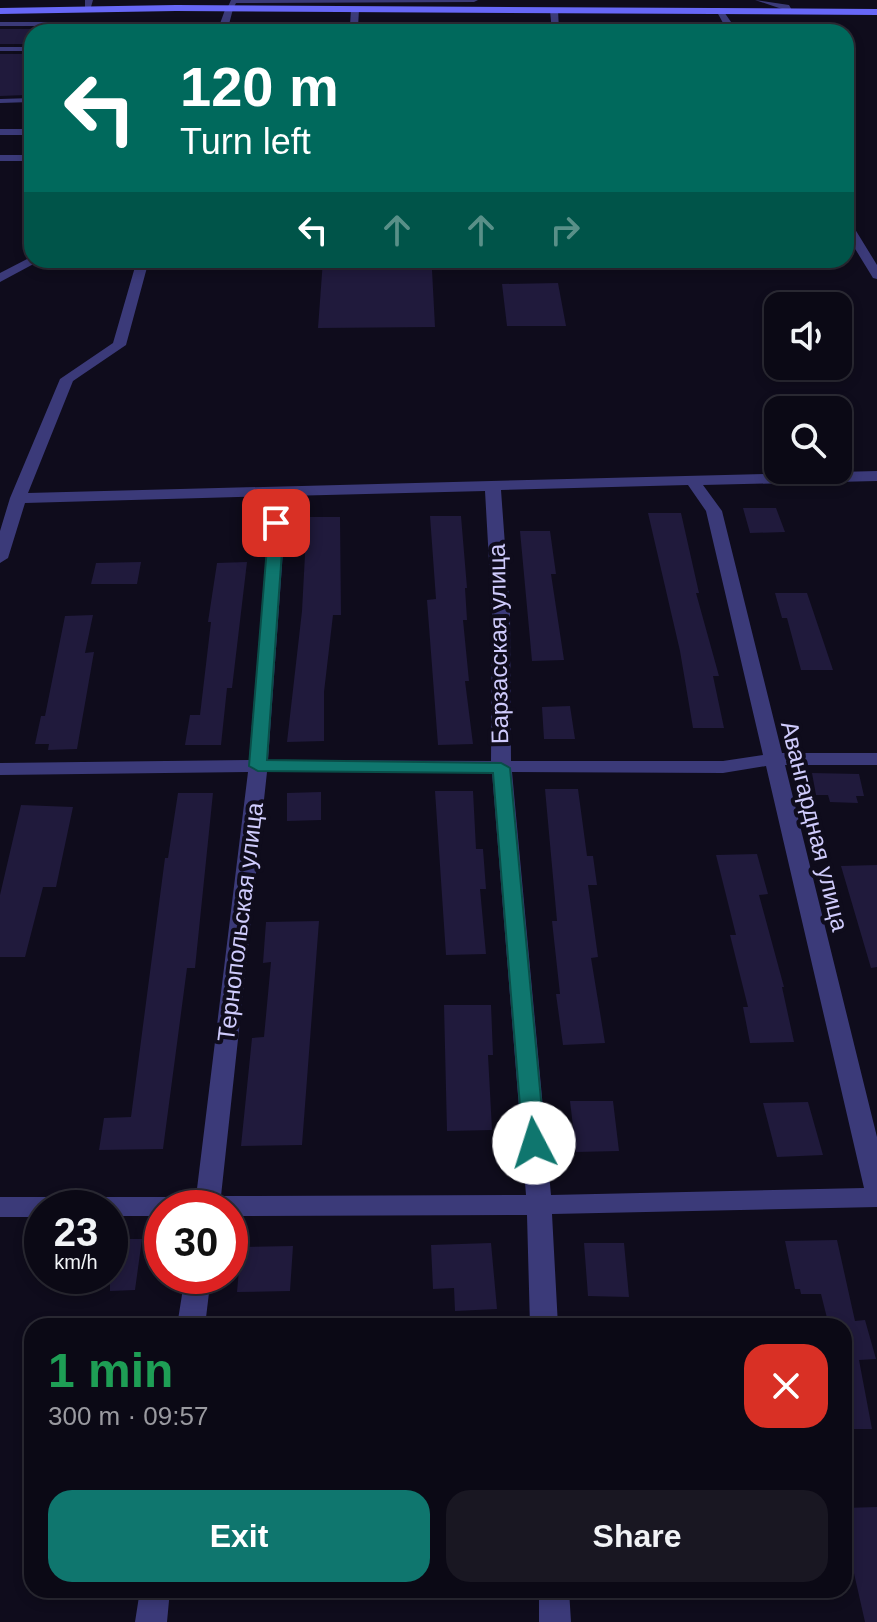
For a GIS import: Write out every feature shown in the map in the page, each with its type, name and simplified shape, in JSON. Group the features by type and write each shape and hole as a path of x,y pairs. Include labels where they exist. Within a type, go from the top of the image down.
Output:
{"street":[{"path":"759,0 786,7 788,12"},
{"path":"0,8 88,2 179,4 229,9 877,12"},
{"path":"0,8 179,4"},
{"path":"225,24 229,9"},
{"path":"722,12 728,24"},
{"path":"0,158 24,158"},
{"path":"854,237 877,275"},
{"path":"0,278 24,266"},
{"path":"0,558 18,498 67,379 119,345 141,268"},
{"path":"18,498 877,476"},
{"name":"Авангардная улица","path":"693,482 714,511 771,759 877,1188"},
{"name":"Барзасская улица","path":"493,488 501,614 501,768 539,1205 544,1318"},
{"name":"Тернопольская улица","path":"209,1190 258,766 279,493"},
{"path":"0,769 723,767 771,759 877,759"},
{"path":"248,1208 877,1197"},
{"path":"0,1207 144,1208"},
{"path":"192,1318 195,1294"},
{"path":"151,1622 154,1598"},
{"path":"554,1598 555,1622"}],"lane":[{"path":"229,9 234,1 474,0"},
{"path":"354,24 355,10"},
{"path":"554,10 555,24"},
{"path":"0,24 58,24"},
{"path":"0,49 24,49"},
{"path":"0,101 24,100"},
{"path":"0,132 24,132"}],"building":[{"path":"0,29 24,29 24,44 0,44"},
{"path":"0,54 24,54 24,95 0,96"},
{"path":"322,268 432,270 435,327 318,328"},
{"path":"558,283 566,326 507,326 502,284"},
{"path":"743,508 776,508 785,532 750,533"},
{"path":"648,513 681,513 699,593 696,593 719,676 713,676 724,728 693,728 680,651"},
{"path":"430,516 461,516 467,588 467,620 463,620 469,681 465,681 473,744 438,745 427,600 436,599"},
{"path":"307,517 340,517 341,615 333,615 324,692 324,741 287,742 302,611"},
{"path":"520,531 550,531 556,574 551,574 564,660 532,661"},
{"path":"141,562 137,584 91,584 96,563"},
{"path":"247,562 232,688 227,688 221,745 185,745 190,715 200,715 217,563"},
{"path":"775,593 807,593 833,670 801,670 787,618 782,618"},
{"path":"93,615 85,653 94,652 77,749 48,750 49,744 35,744 41,716 45,716 65,616"},
{"path":"570,706 575,739 544,739 542,707"},
{"path":"812,773 859,774 864,796 856,796 858,803 830,802 828,795 816,795"},
{"path":"545,789 578,789 587,856 593,856 597,885 588,885 598,957 591,958 605,1043 563,1045 556,994 560,994 552,921 557,921"},
{"path":"435,791 473,791 476,849 483,849 486,889 480,889 486,954 446,955"},
{"path":"321,792 321,820 287,821 287,793"},
{"path":"178,793 213,793 195,968 187,968 163,1149 99,1150 104,1118 131,1117 165,858 168,858"},
{"path":"21,805 73,807 56,887 43,887 25,957 0,957 0,895"},
{"path":"757,854 768,894 759,895 784,987 794,1042 750,1043 743,1007 748,1007 730,935 736,935 716,855"},
{"path":"877,865 877,967 871,968 841,866"},
{"path":"319,921 302,1145 241,1146 252,1038 264,1037 271,962 263,963 266,922"},
{"path":"444,1005 491,1005 493,1055 488,1055 492,1130 447,1131"},
{"path":"570,1101 613,1101 619,1151 576,1152"},
{"path":"808,1102 823,1155 777,1157 763,1103"},
{"path":"128,1239 142,1239 135,1290 128,1290"},
{"path":"837,1240 855,1321 865,1320 876,1359 859,1360 872,1429 852,1429 852,1318 827,1318 821,1294 801,1294 800,1289 795,1289 785,1241"},
{"path":"491,1243 497,1309 455,1311 454,1288 433,1289 431,1245"},
{"path":"584,1243 624,1243 629,1297 588,1296"},
{"path":"293,1246 290,1291 248,1292 248,1247"},
{"path":"877,1507 877,1622 865,1622 852,1564 852,1508"}],"route":[{"path":"276,523 258,766 501,768 534,1143"}]}
